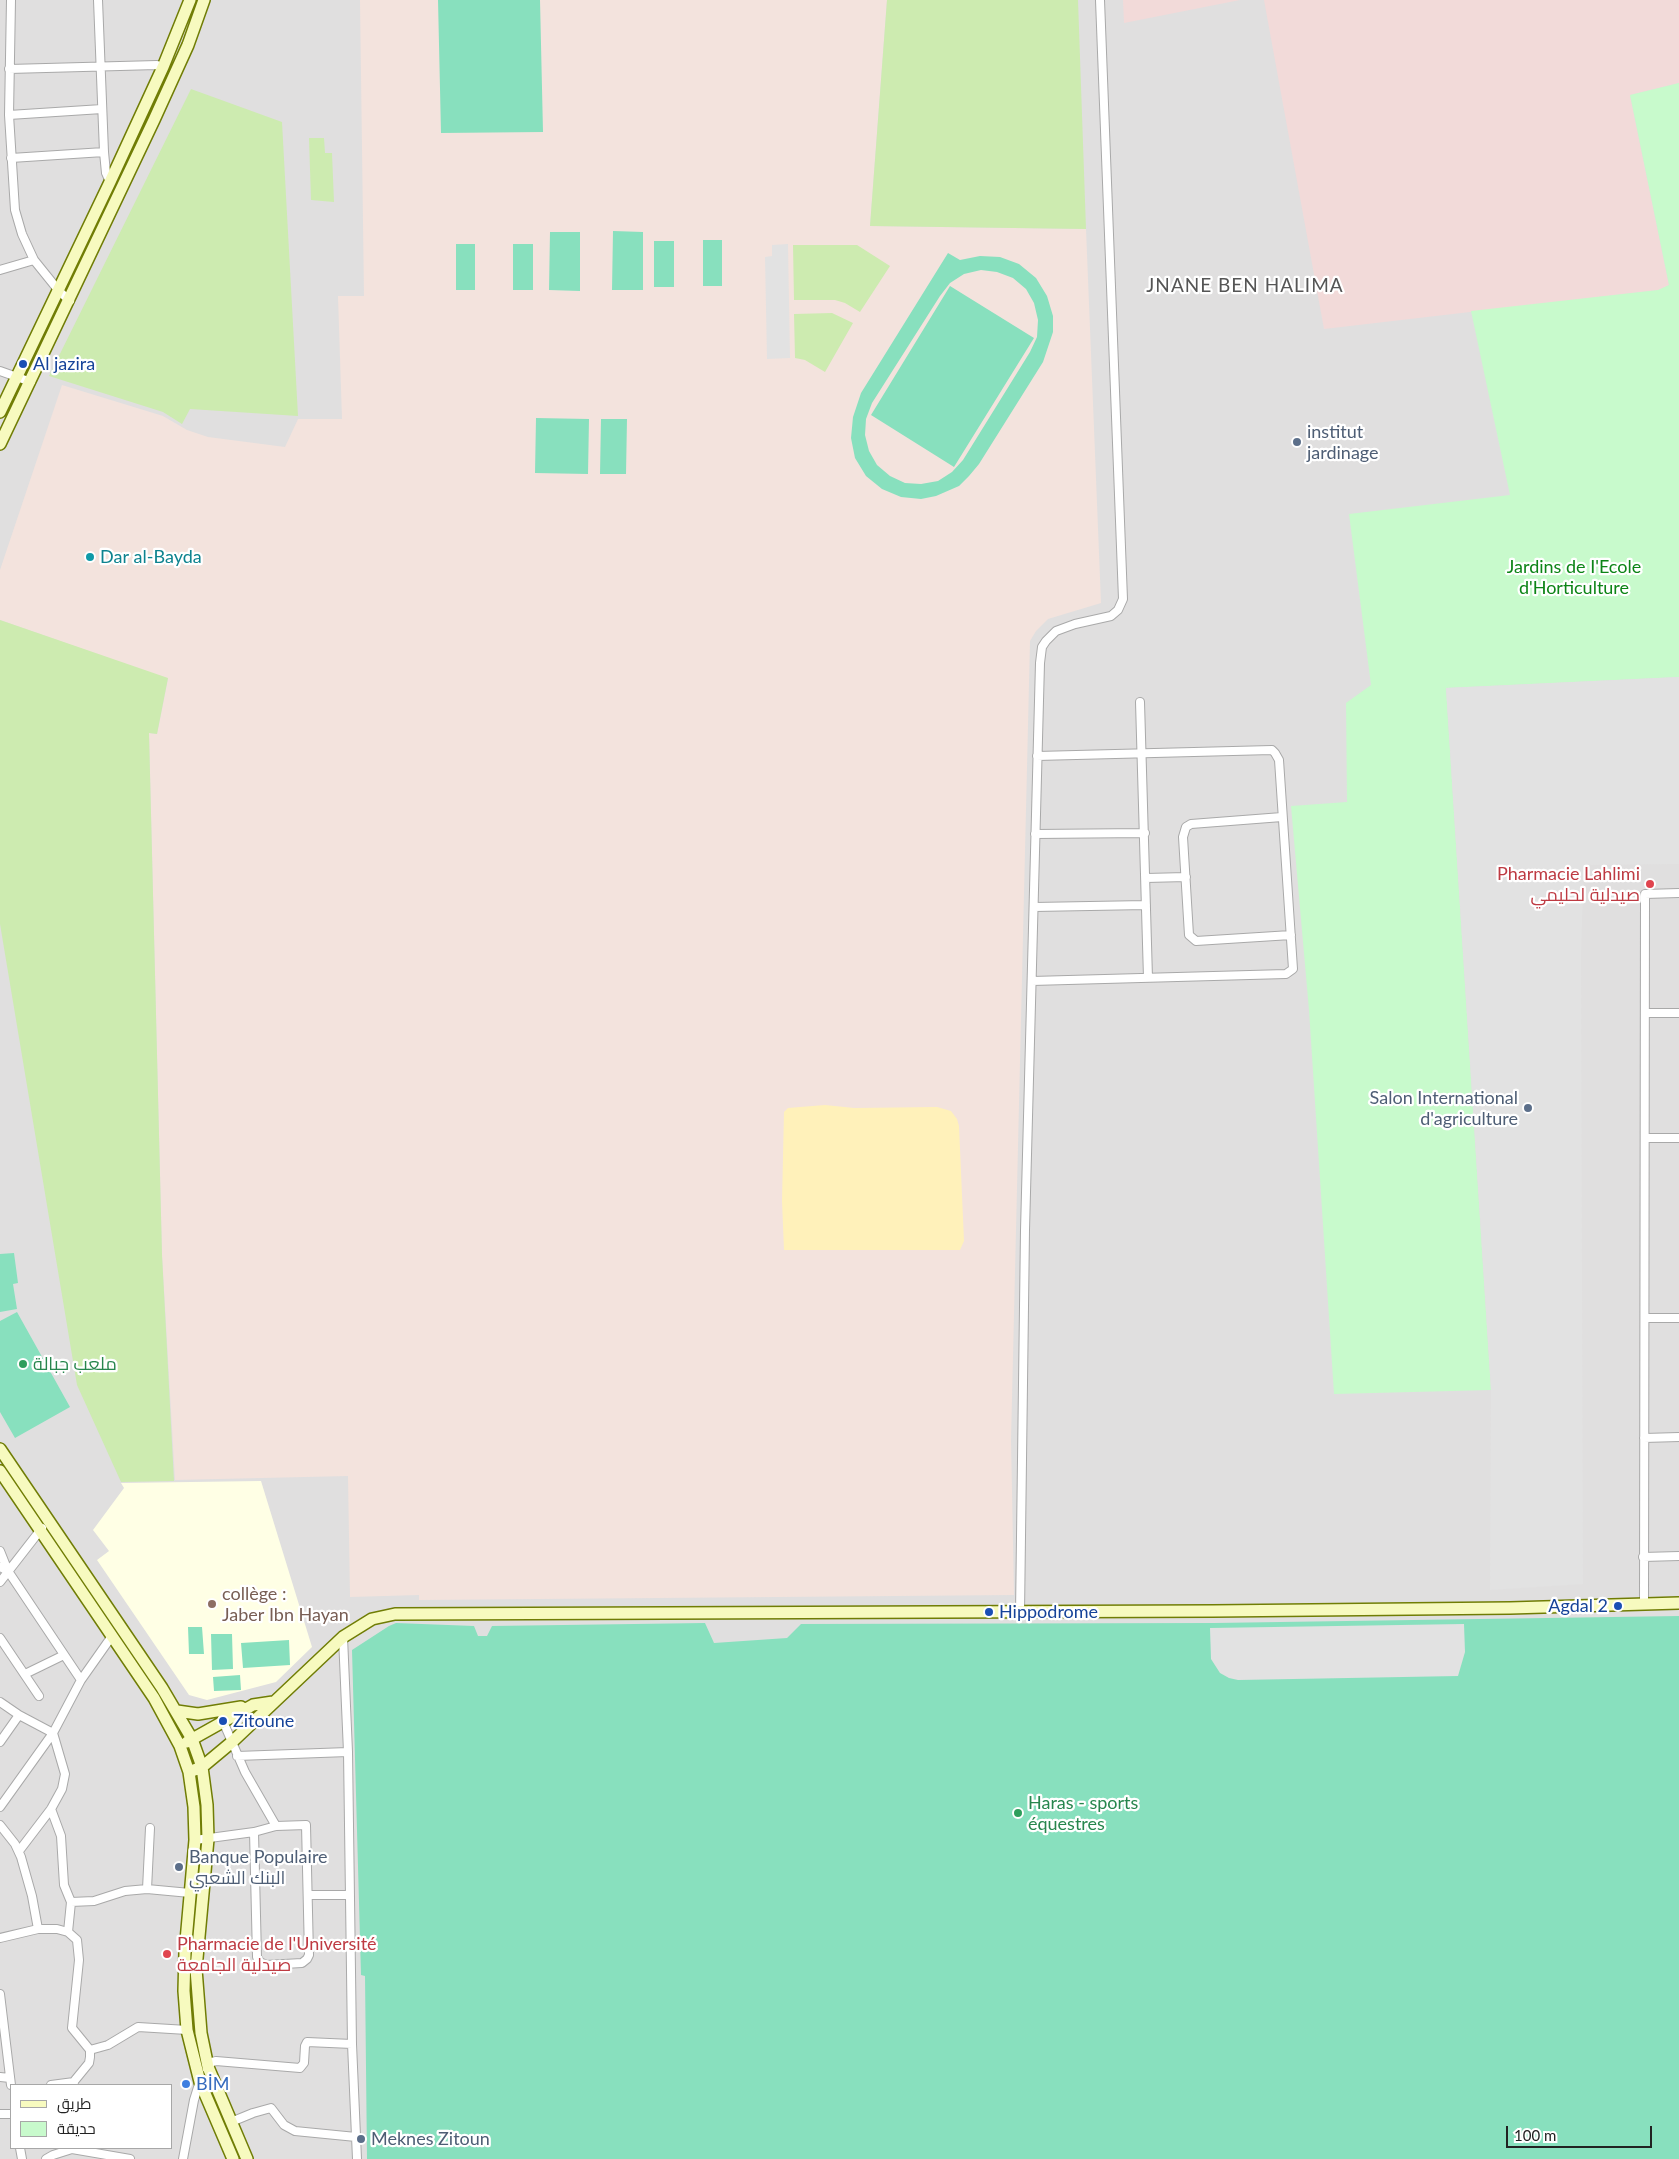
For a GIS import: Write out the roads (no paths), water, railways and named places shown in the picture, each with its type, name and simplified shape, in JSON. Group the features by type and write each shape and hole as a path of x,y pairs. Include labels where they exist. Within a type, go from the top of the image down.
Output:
{"main road":[{"path":"1,407 59,291 163,68 190,0"},
{"path":"0,444 70,300 173,79 204,0"},
{"path":"0,1450 177,1711 192,1739 202,1767 207,1805 208,1839 196,1969 201,2033 208,2067 248,2159"},
{"path":"0,1471 154,1698 180,1746 189,1772 194,1806 195,1840 185,1966 187,2030 200,2082 233,2159"},
{"path":"189,1772 202,1767 232,1742 343,1637 372,1620 394,1614 1020,1613 1510,1608 1679,1603"},
{"path":"180,1746 221,1716 253,1705 273,1702"},
{"path":"177,1711 221,1716"}],"street":[{"path":"10,0 9,115 15,210 22,234 34,260 59,291 70,300"},
{"path":"98,0 104,152 106,173 110,182"},
{"path":"1020,1613 1025,1240 1040,663 1042,647 1050,636 1061,629 1111,616 1118,610 1123,599 1100,0"},
{"path":"9,69 157,65 163,68"},
{"path":"0,80 9,79"},
{"path":"9,115 102,109"},
{"path":"11,158 104,152"},
{"path":"0,270 34,260"},
{"path":"0,371 30,382"},
{"path":"1140,702 1143,753 1148,978"},
{"path":"1032,981 1286,974 1293,969 1279,760 1272,750 1037,756"},
{"path":"1282,817 1191,824 1186,827 1183,837 1189,934 1196,942 1291,935"},
{"path":"1036,834 1144,833"},
{"path":"1146,878 1186,877"},
{"path":"1644,1604 1645,894 1679,893"},
{"path":"1034,908 1146,905"},
{"path":"1646,1013 1679,1013"},
{"path":"1644,1138 1679,1138"},
{"path":"1644,1318 1679,1318"},
{"path":"1644,1438 1679,1437"},
{"path":"0,1582 4,1569 48,1520"},
{"path":"0,1551 4,1569 81,1680"},
{"path":"1643,1557 1679,1556"},
{"path":"0,1807 53,1733 81,1680 112,1636"},
{"path":"343,1637 348,1752 352,2044 357,2159"},
{"path":"0,1638 39,1696"},
{"path":"25,1674 64,1655"},
{"path":"0,1702 19,1715 53,1733 65,1774 62,1789 51,1808 19,1851"},
{"path":"0,1742 19,1715"},
{"path":"221,1716 252,1787 276,1826"},
{"path":"237,1756 348,1752"},
{"path":"51,1808 61,1836 64,1885 71,1902 68,1932"},
{"path":"0,1825 19,1851 32,1896 38,1928"},
{"path":"195,1840 254,1832 276,1826 306,1825 308,1960 302,1963 266,1965 260,1962 257,1957 254,1832"},
{"path":"147,1889 150,1828"},
{"path":"71,1902 94,1901 125,1891 147,1889 190,1893"},
{"path":"308,1895 350,1895"},
{"path":"0,1938 38,1928 57,1929 68,1932 77,1940 79,1946 77,1998 72,2028 90,2050 89,2062 72,2084"},
{"path":"0,1994 11,2082"},
{"path":"90,2050 108,2045 138,2027 187,2030"},
{"path":"183,2159 194,2100 200,2082 212,2062 216,2060 300,2068 304,2063 307,2042 352,2044"},
{"path":"0,2077 11,2082"},
{"path":"231,2122 272,2108 284,2125 295,2131 356,2137"},
{"path":"46,2159 67,2149 130,2159"},
{"path":"67,2149 74,2159"}],"place":[{"name":"Al jazira","path":"23,364"},
{"name":"institut jardinage","path":"1297,442"},
{"name":"Dar al-Bayda","path":"90,557"},
{"name":"Pharmacie Lahlimi صيدلية لحليمي","path":"1650,884"},
{"name":"Salon International d'agriculture","path":"1528,1108"},
{"name":"ملعب جبالة","path":"23,1364"},
{"name":"collège : Jaber Ibn Hayan","path":"212,1604"},
{"name":"Agdal 2","path":"1618,1606"},
{"name":"Hippodrome","path":"989,1612"},
{"name":"Zitoune","path":"223,1721"},
{"name":"Haras - sports équestres","path":"1018,1813"},
{"name":"Banque Populaire البنك الشعبي","path":"179,1867"},
{"name":"Pharmacie de l'Université صيدلية الجامعة","path":"167,1954"},
{"name":"BİM","path":"186,2084"},
{"name":"Meknes Zitoun","path":"361,2139"}],"district":[{"name":"JNANE BEN HALIMA","path":"1245,286"}],"park label":[{"name":"Jardins de I'Ecole d'Horticulture","path":"1574,577"}]}
